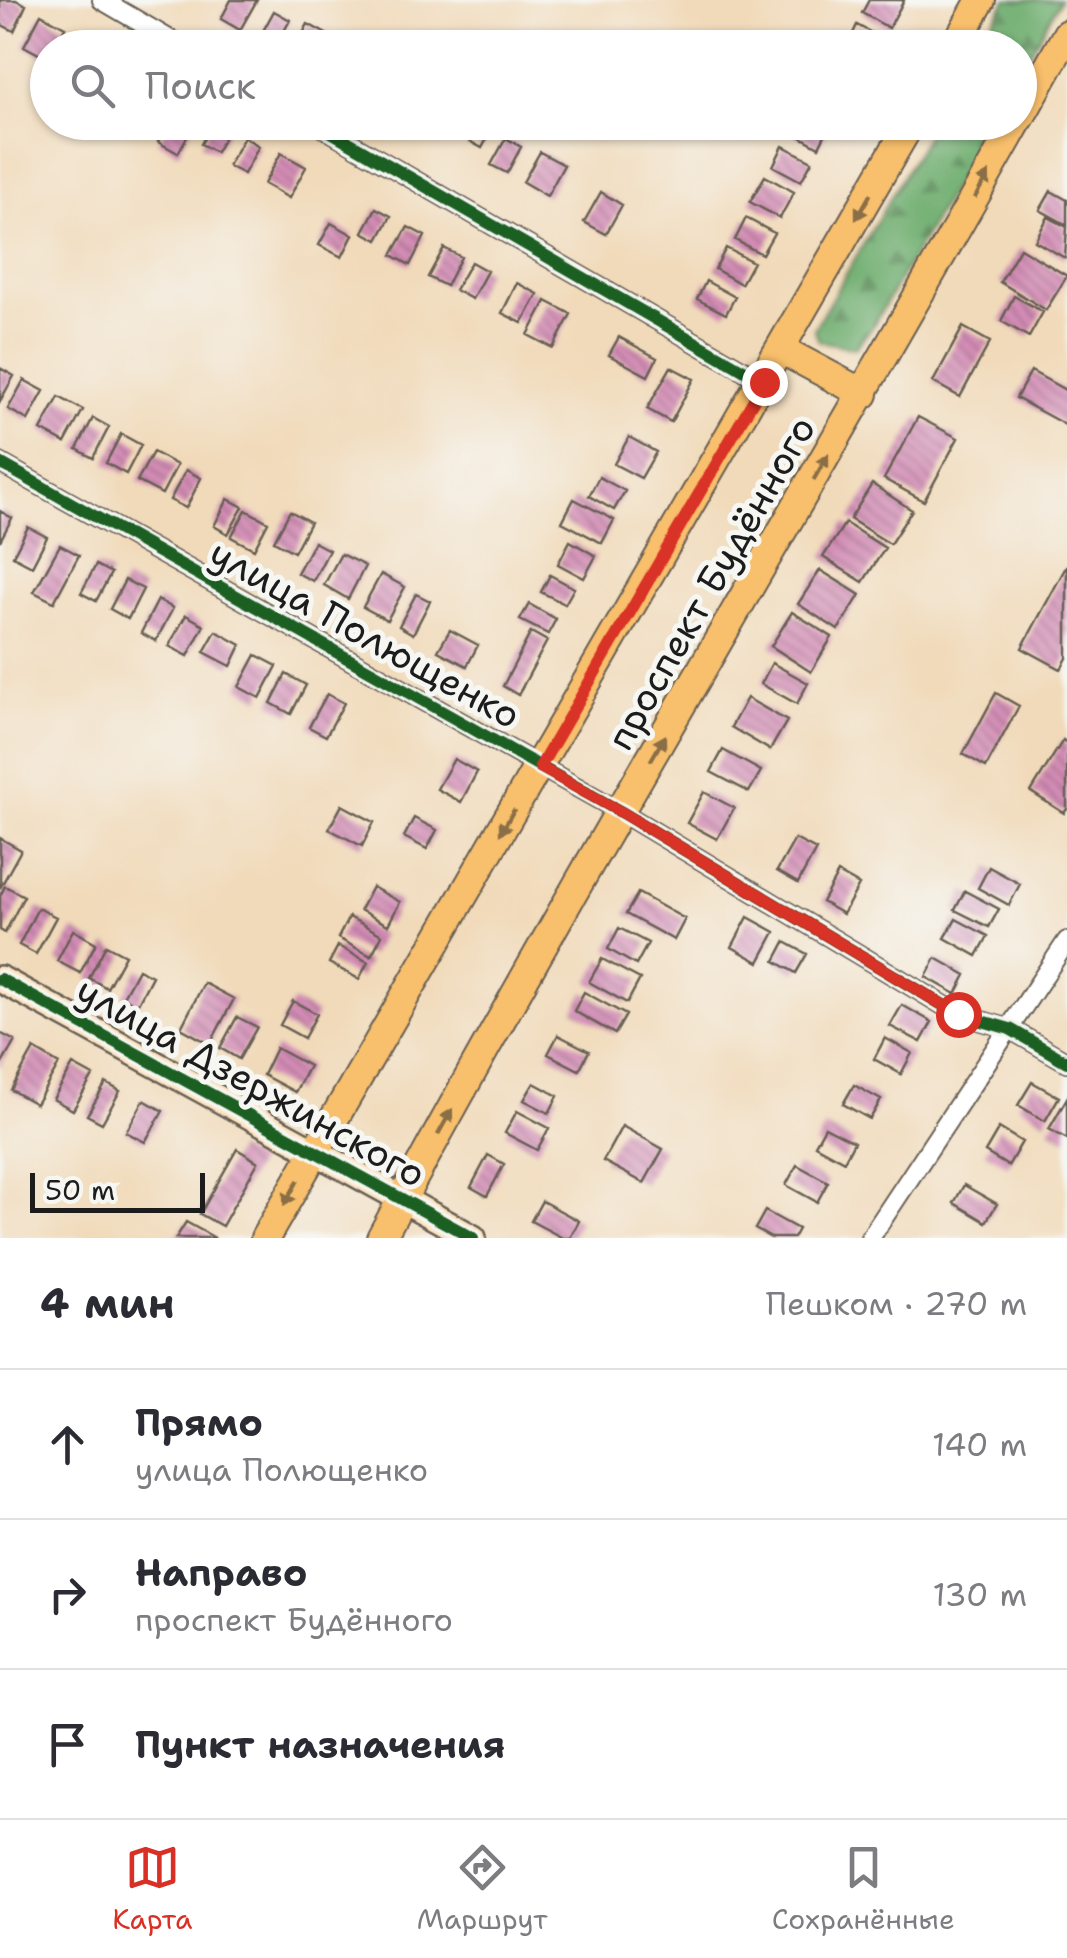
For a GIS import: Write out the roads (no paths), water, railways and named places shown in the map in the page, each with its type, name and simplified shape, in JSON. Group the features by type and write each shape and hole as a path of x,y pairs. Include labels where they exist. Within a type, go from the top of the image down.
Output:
{"main road":[{"path":"964,30 981,0"},
{"name":"проспект Будённого","path":"1037,87 1067,34"},
{"name":"проспект Будённого","path":"265,1238 901,140"},
{"name":"проспект Будённого","path":"381,1238 1007,140"},
{"path":"782,350 864,394"}],"street":[{"path":"102,0 153,30"},
{"path":"345,140 764,382"},
{"name":"улица Полющенко","path":"0,462 621,812 958,1014 1010,1029 1067,1062"},
{"path":"870,1238 1067,941"},
{"name":"улица Дзержинского","path":"0,979 474,1238"}]}
